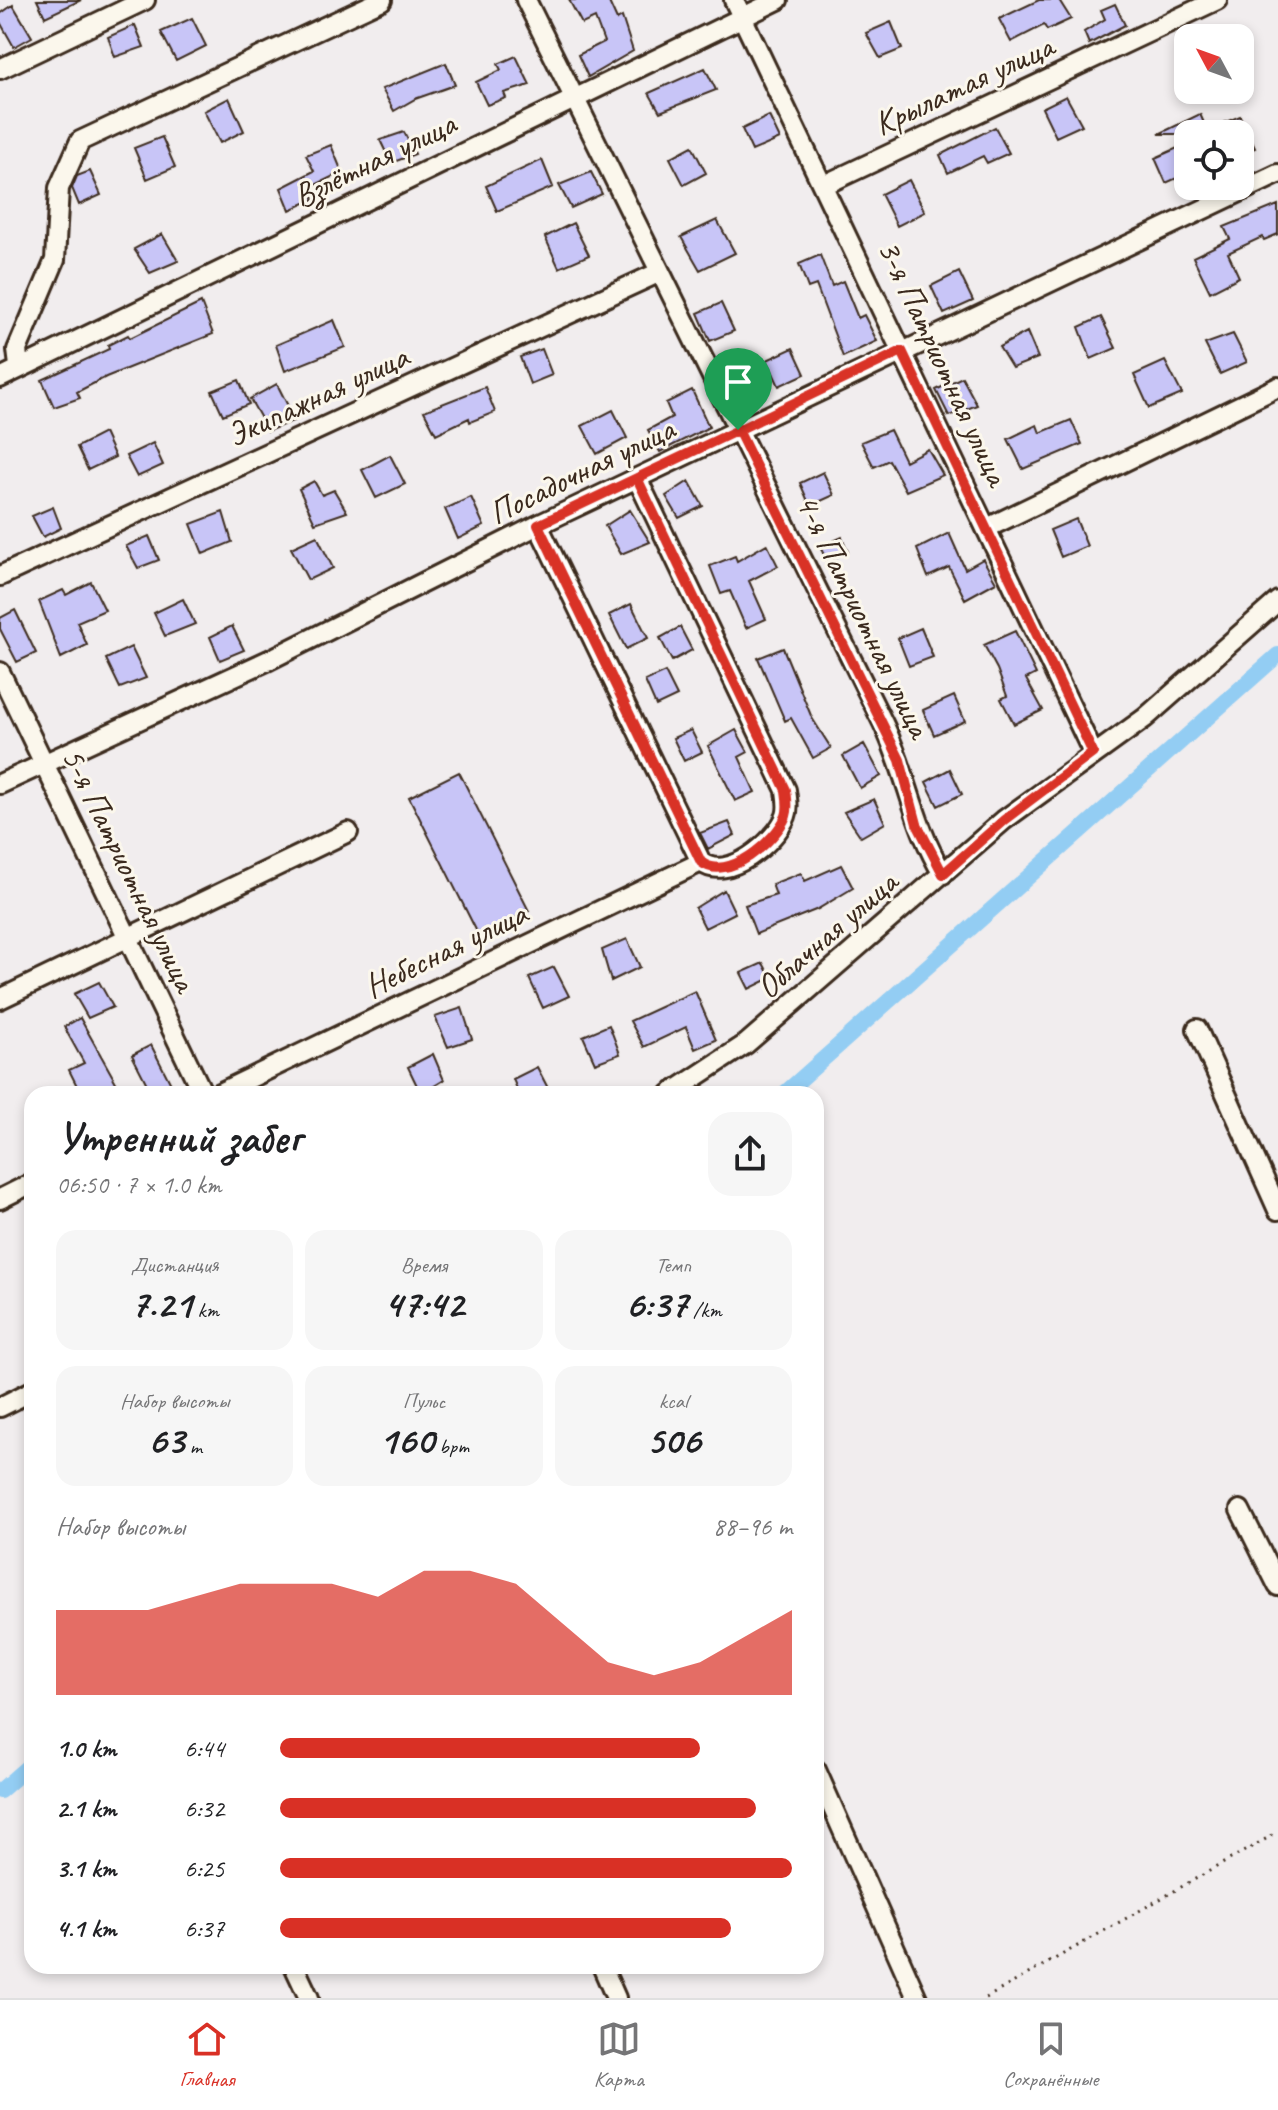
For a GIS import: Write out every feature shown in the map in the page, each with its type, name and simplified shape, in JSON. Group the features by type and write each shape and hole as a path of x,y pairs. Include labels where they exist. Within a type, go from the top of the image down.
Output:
{"street":[{"path":"0,69 145,0"},
{"path":"19,366 17,350 55,260 59,188 80,141 382,0"},
{"name":"4-я Патриотная улица","path":"526,0 895,748 917,824 943,874"},
{"name":"Взлётная улица","path":"0,378 19,366 575,97 738,8 778,0"},
{"name":"Крылатая улица","path":"824,185 1217,0"},
{"name":"3-я Патриотная улица","path":"738,8 1093,753"},
{"name":"Посадочная улица","path":"0,784 269,660 538,525 1278,174"},
{"name":"Экипажная улица","path":"0,576 660,272"},
{"path":"987,528 1278,387"},
{"path":"538,525 701,862 710,869 722,870 743,861 781,827 788,812 786,790 637,478"},
{"name":"Облачная улица","path":"682,1086 746,1044 1004,820 1145,718 1278,601"},
{"name":"5-я Патриотная улица","path":"0,672 199,1086"},
{"path":"0,999 348,832"},
{"name":"Небесная улица","path":"234,1086 701,862"},
{"path":"1197,1029 1278,1210"},
{"path":"0,1199 24,1187"},
{"path":"0,1407 24,1395"},
{"path":"1240,1510 1278,1586"},
{"path":"824,1788 917,1998"},
{"path":"298,1974 309,1998"},
{"path":"606,1974 616,1998"}],"path":[{"path":"986,1998 1278,1832"}],"building":[{"path":"37,0 81,0 45,17"},
{"path":"569,0 608,0 617,20 622,17 633,51 588,77 578,55 604,42 595,18 582,24"},
{"path":"1039,0 1059,0 1071,19 1047,30 1044,25 1011,42 999,19"},
{"path":"1115,4 1125,25 1089,44 1084,32 1105,19 1101,10"},
{"path":"13,5 32,37 14,47 0,22 0,14"},
{"path":"192,18 206,46 176,61 161,32"},
{"path":"891,22 902,49 880,58 866,33"},
{"path":"135,25 144,47 115,57 108,37"},
{"path":"516,56 530,85 504,93 506,98 487,105 476,82 501,70 498,64"},
{"path":"446,63 455,85 415,99 394,111 382,89"},
{"path":"705,68 716,90 660,112 649,93"},
{"path":"1066,96 1082,125 1056,137 1042,108"},
{"path":"229,98 244,131 220,143 204,111"},
{"path":"1200,114 1203,120 1188,120"},
{"path":"769,116 780,139 752,151 742,129"},
{"path":"995,127 1009,153 987,163 983,156 948,173 940,155"},
{"path":"1174,127 1174,134 1159,134"},
{"path":"404,132 415,154 391,163 380,140"},
{"path":"162,137 175,167 147,179 134,148"},
{"path":"331,145 342,172 309,188 314,199 290,210 281,188 314,171 306,155"},
{"path":"692,146 706,173 684,185 670,158"},
{"path":"1174,150 1174,179 1166,183 1155,158"},
{"path":"542,160 553,187 497,211 486,186"},
{"path":"90,171 101,195 79,205 72,188 77,176"},
{"path":"591,172 602,194 571,208 559,185"},
{"path":"909,180 925,212 897,226 881,194"},
{"path":"1278,205 1278,234 1264,240 1262,237 1228,253 1239,277 1210,292 1193,257 1230,239 1224,227"},
{"path":"717,220 735,253 700,270 681,237"},
{"path":"573,223 589,255 559,268 545,237"},
{"path":"162,234 178,261 150,273 134,249"},
{"path":"820,255 832,286 843,281 858,318 864,315 877,341 843,357 816,285 808,288 799,264"},
{"path":"959,272 973,301 944,314 931,286"},
{"path":"201,303 213,334 106,377 77,392 80,398 54,407 42,380 109,349 108,345 128,335 130,338"},
{"path":"721,303 734,331 710,341 698,313"},
{"path":"1101,317 1116,348 1091,359 1079,327"},
{"path":"334,320 345,347 285,371 276,345"},
{"path":"1027,332 1038,358 1012,368 999,347"},
{"path":"1233,334 1247,362 1220,374 1205,344"},
{"path":"793,348 805,374 779,386 767,360"},
{"path":"542,349 552,375 530,384 520,357"},
{"path":"1165,361 1182,394 1149,408 1134,375"},
{"path":"962,377 977,405 949,416 936,390"},
{"path":"239,380 249,404 223,415 212,391"},
{"path":"277,384 295,420 268,431 250,399"},
{"path":"485,387 495,412 470,422 469,418 436,434 424,411"},
{"path":"692,390 709,427 660,452 648,430 672,417 666,403"},
{"path":"613,410 627,438 597,454 582,426"},
{"path":"1071,420 1082,444 1023,469 1008,439 1037,425 1040,433"},
{"path":"890,430 905,461 928,449 943,475 906,491 889,460 874,467 861,442"},
{"path":"104,433 115,457 88,470 77,447"},
{"path":"153,443 163,465 137,477 126,456"},
{"path":"390,455 405,484 376,498 362,470"},
{"path":"823,472 834,495 810,506 800,483"},
{"path":"314,481 322,495 334,490 347,512 315,523 299,489"},
{"path":"689,481 703,506 679,518 666,496"},
{"path":"471,497 484,526 458,539 445,509"},
{"path":"53,507 61,528 43,537 32,516"},
{"path":"630,510 650,542 621,554 605,526"},
{"path":"223,512 232,542 203,554 191,524"},
{"path":"1076,519 1087,546 1061,557 1050,530"},
{"path":"949,533 965,569 983,559 996,582 965,599 949,567 928,577 917,549"},
{"path":"149,536 159,560 138,568 126,546"},
{"path":"317,536 333,568 308,580 291,548"},
{"path":"842,537 848,552 827,561 820,547"},
{"path":"767,544 778,566 749,581 766,619 746,628 730,591 721,594 710,566 735,556 737,561"},
{"path":"91,582 105,610 77,622 87,645 61,658 39,601 63,590 66,595"},
{"path":"183,599 195,624 165,636 154,613"},
{"path":"631,604 648,638 626,649 609,615"},
{"path":"15,610 36,653 17,662 0,629 0,618"},
{"path":"232,626 244,650 220,660 210,637"},
{"path":"680,627 692,650 672,661 660,638"},
{"path":"921,628 933,657 909,666 898,638"},
{"path":"1015,631 1036,674 1026,679 1043,710 1014,724 1001,699 1007,696 997,669 984,645"},
{"path":"131,647 146,678 120,688 106,659"},
{"path":"783,648 812,718 831,748 813,758 791,718 785,721 758,658"},
{"path":"665,672 677,696 656,706 645,681"},
{"path":"954,696 965,721 934,735 923,710"},
{"path":"691,730 702,752 684,761 673,738"},
{"path":"736,730 748,752 739,757 755,792 735,801 708,746"},
{"path":"864,744 881,776 860,788 843,756"},
{"path":"950,769 962,794 938,806 926,782"},
{"path":"459,772 529,911 479,936 409,797"},
{"path":"874,799 885,823 861,837 844,812"},
{"path":"729,822 735,835 708,849 700,833"},
{"path":"841,865 853,888 818,909 756,934 745,905 776,895 772,884 801,873 805,881"},
{"path":"724,890 735,913 705,928 695,908"},
{"path":"627,939 640,967 611,981 602,950"},
{"path":"763,963 771,978 749,989 741,973"},
{"path":"554,967 569,996 543,1008 529,978"},
{"path":"99,982 113,1007 88,1018 74,994"},
{"path":"695,991 716,1040 695,1049 686,1027 644,1047 630,1021"},
{"path":"462,1008 472,1039 448,1047 435,1017"},
{"path":"80,1018 118,1086 77,1086 69,1070 84,1063 64,1027"},
{"path":"609,1025 620,1054 595,1063 583,1036"},
{"path":"151,1045 172,1086 148,1086 132,1055"},
{"path":"433,1054 444,1080 434,1086 417,1086 408,1067"},
{"path":"537,1067 547,1086 516,1086 513,1079"}],"waterway":[{"path":"793,1086 1278,655"},
{"path":"0,1791 24,1770"}],"route":[{"path":"738,430 637,478 746,712 786,790 788,812 781,827 743,861 722,870 710,869 701,862 538,525 738,430 883,723 900,760 917,824 943,874 1004,820 1093,753 902,351 738,430"}]}
